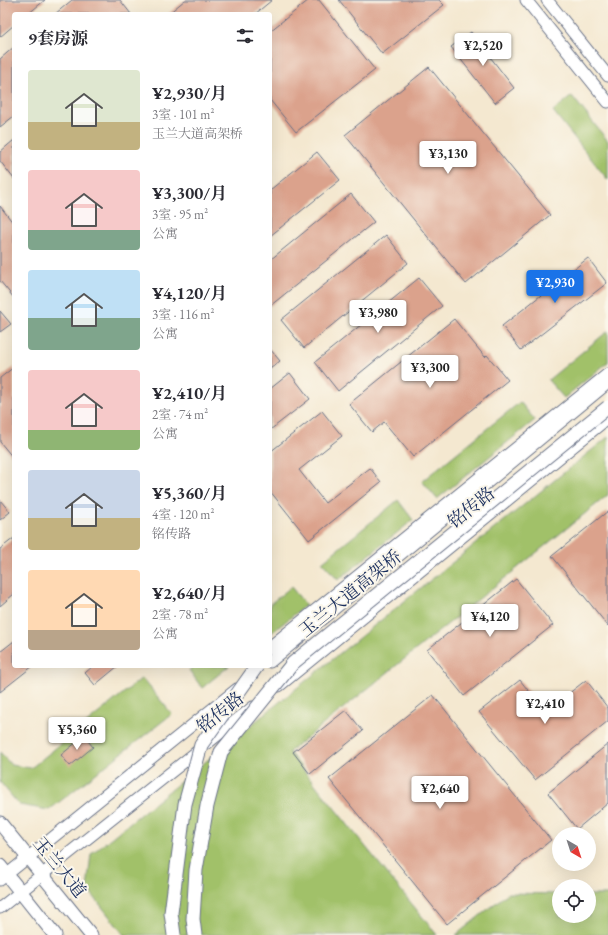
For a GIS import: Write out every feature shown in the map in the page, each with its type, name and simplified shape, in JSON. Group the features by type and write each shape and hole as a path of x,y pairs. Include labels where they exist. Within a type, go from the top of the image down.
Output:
{"main road":[{"path":"526,0 608,102"},
{"path":"547,0 608,76"},
{"name":"玉兰大道高架桥","path":"272,646 608,375"},
{"name":"铭传路","path":"272,660 608,383"},
{"name":"玉兰大道高架桥","path":"194,935 193,919 196,870 207,806 221,752 292,663 608,407"},
{"name":"铭传路","path":"0,908 261,700 608,418"},
{"path":"174,935 171,913 185,804 201,745 256,668"},
{"name":"铭传路","path":"2,874 28,857 263,668"},
{"name":"玉兰大道","path":"0,823 91,935"},
{"path":"2,874 21,892 55,935"}],"green space":[{"path":"572,96 608,141 608,180 553,111"},
{"path":"608,331 608,362 564,398 548,380"},
{"path":"520,402 535,420 437,499 422,481"},
{"path":"608,437 608,495 289,752 437,935 124,935 87,888 91,854"},
{"path":"398,500 413,520 338,580 322,562"},
{"path":"291,587 306,605 272,632 272,602"},
{"path":"192,668 227,668 202,688 189,670"},
{"path":"142,678 172,714 49,810 19,805 0,782 0,752 11,765 31,768"},
{"path":"508,893 552,894 552,923 596,923 596,895 608,895 608,935 456,935"}],"building":[{"path":"0,0 45,0 30,12 12,12 12,27 0,37"},
{"path":"72,0 120,0 129,12 57,12"},
{"path":"185,0 272,0 257,12 170,12"},
{"path":"309,0 319,0 375,70 296,132 272,102 272,29"},
{"path":"339,0 439,0 444,5 382,54"},
{"path":"471,32 514,88 495,103 451,47"},
{"path":"12,49 12,118 0,127 0,59"},
{"path":"429,67 550,215 466,284 345,135"},
{"path":"12,142 12,176 0,161 0,152"},
{"path":"317,152 340,180 272,234 272,188"},
{"path":"351,194 374,222 272,304 272,258"},
{"path":"0,206 12,221 12,296 0,281"},
{"path":"386,235 408,263 304,348 281,320"},
{"path":"588,258 607,283 521,350 502,326"},
{"path":"419,278 442,306 338,391 315,362"},
{"path":"0,311 11,324 0,332"},
{"path":"454,319 485,357 487,355 508,380 413,457 384,422 372,432 349,404"},
{"path":"272,351 280,361 272,367"},
{"path":"12,369 12,457 0,442 0,378"},
{"path":"290,373 310,399 272,428 272,387"},
{"path":"322,411 342,436 299,470 325,503 370,468 381,482 309,540 272,494 272,450"},
{"path":"0,500 10,512 0,520"},
{"path":"608,511 608,626 552,556"},
{"path":"12,540 12,596 0,606 0,549"},
{"path":"516,579 553,625 464,696 427,650"},
{"path":"12,643 12,668 30,668 0,692 0,652"},
{"path":"91,668 116,668 95,685 85,673"},
{"path":"520,680 545,712 586,680 608,708 608,721 535,780 479,712"},
{"path":"433,695 551,840 447,924 329,779"},
{"path":"346,710 363,731 310,774 293,752"},
{"path":"84,736 93,747 70,766 61,755"},
{"path":"608,744 608,803 579,827 575,827 548,793"}]}
